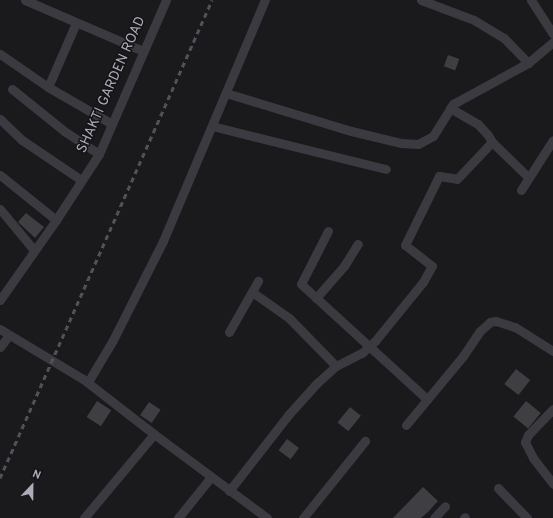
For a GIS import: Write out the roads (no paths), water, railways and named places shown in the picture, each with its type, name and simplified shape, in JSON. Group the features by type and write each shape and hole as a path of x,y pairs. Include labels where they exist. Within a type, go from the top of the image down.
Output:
{"street":[{"path":"25,0 143,51"},
{"name":"SHAKTI GARDEN ROAD","path":"0,300 56,220 99,154 166,0"},
{"path":"88,382 113,340 163,242 265,0"},
{"path":"421,0 474,20 504,38 528,63"},
{"path":"530,0 553,34"},
{"path":"48,86 76,23"},
{"path":"226,93 351,131 401,143 418,144 433,136 453,104 528,63 553,42"},
{"path":"0,54 48,86 112,124"},
{"path":"12,89 64,131 99,154"},
{"path":"450,108 478,124 492,142 528,177"},
{"path":"0,119 22,140 81,180"},
{"path":"212,126 386,169"},
{"path":"521,190 553,140"},
{"path":"229,491 289,414 316,383 336,366 369,347 423,282 432,266 405,245 439,176 457,179 492,142"},
{"path":"0,175 56,220"},
{"path":"0,209 34,250"},
{"path":"328,231 301,284 427,399"},
{"path":"316,298 344,266 358,244"},
{"path":"229,332 258,281"},
{"path":"252,292 288,318 336,366"},
{"path":"406,425 463,356 480,331 490,322 496,321 515,327 553,351"},
{"path":"0,329 88,382 229,491 267,518"},
{"path":"0,346 9,335"},
{"path":"553,409 528,435 525,442 533,458 553,484"},
{"path":"84,518 154,434"},
{"path":"303,518 365,441"},
{"path":"178,518 211,477"},
{"path":"498,488 527,518"},
{"path":"434,518 445,506"}],"railway":[{"path":"0,478 212,0"}]}
